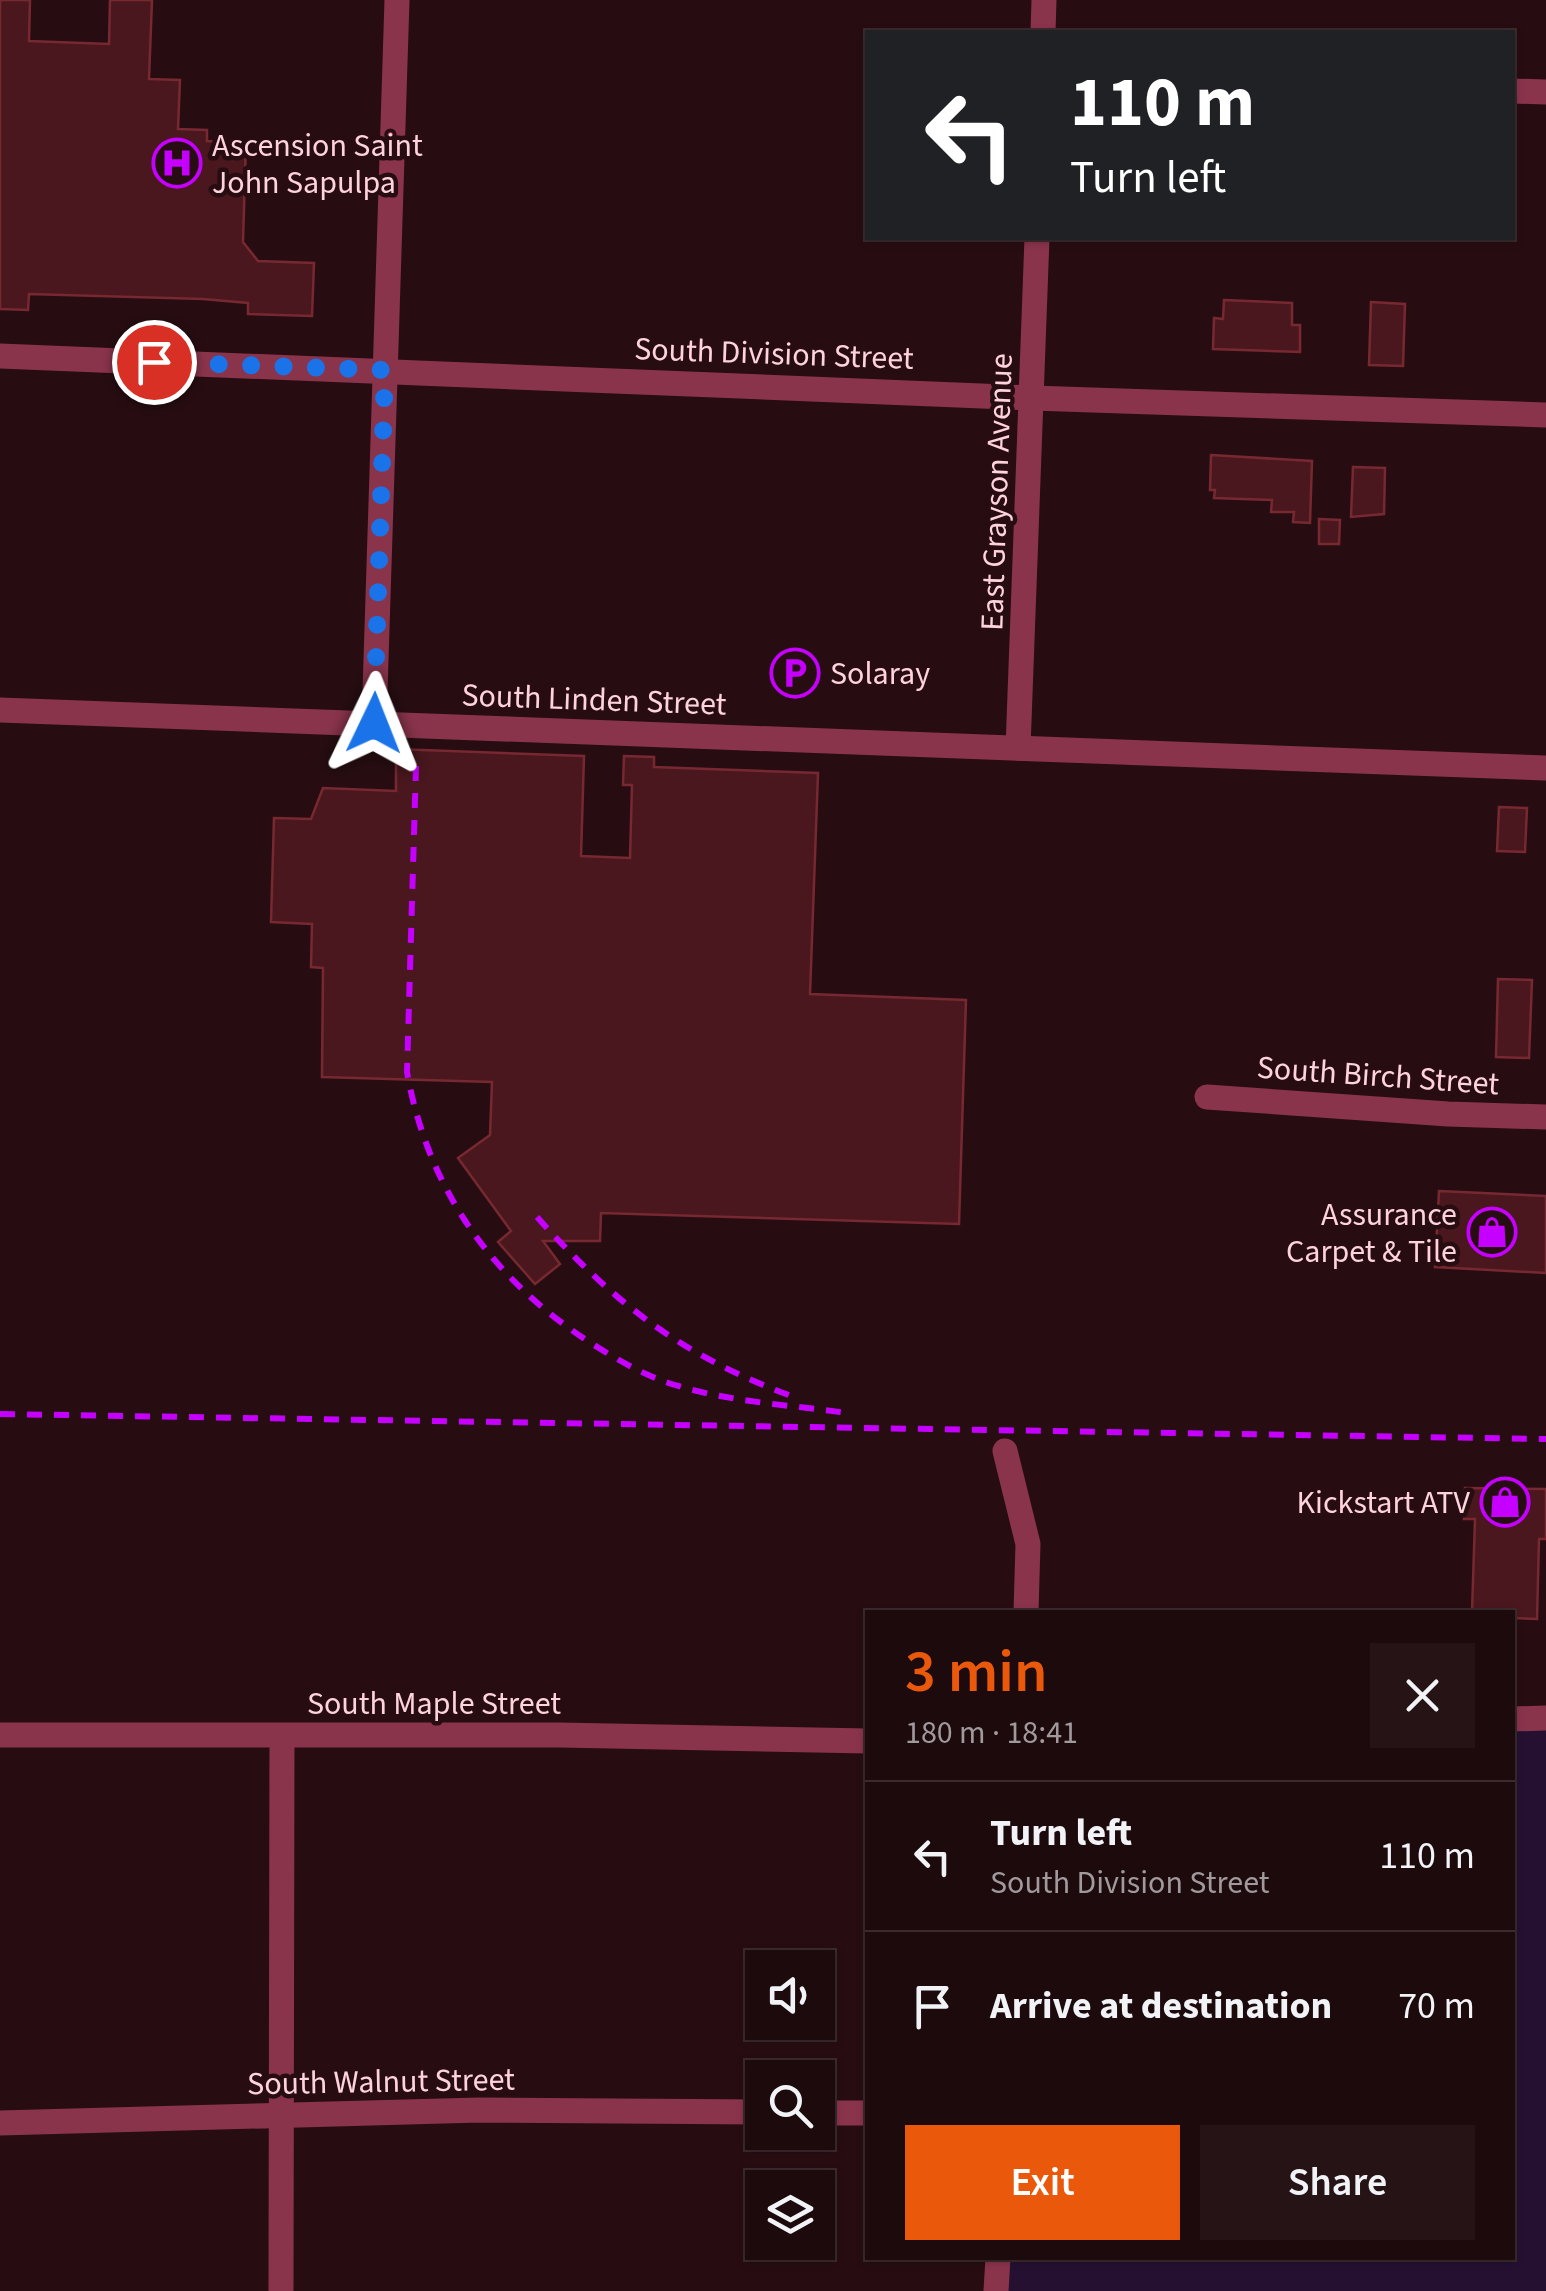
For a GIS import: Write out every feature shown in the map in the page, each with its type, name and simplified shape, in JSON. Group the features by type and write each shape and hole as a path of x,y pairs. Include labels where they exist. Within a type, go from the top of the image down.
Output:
{"street":[{"path":"374,723 397,0"},
{"path":"1043,30 1044,0"},
{"path":"1515,91 1546,92"},
{"name":"East Grayson Avenue","path":"1018,748 1036,240"},
{"name":"South Division Street","path":"0,356 1546,415"},
{"name":"South Linden Street","path":"0,710 1546,768"},
{"name":"South Birch Street","path":"1206,1097 1546,1117"},
{"path":"1005,1451 1028,1544 1026,1610"},
{"path":"1515,1719 1546,1718"},
{"name":"South Maple Street","path":"0,1735 560,1734 865,1741"},
{"path":"281,2291 282,1736"},
{"name":"South Walnut Street","path":"0,2123 480,2110 745,2112"},
{"path":"835,2113 865,2113"},
{"path":"996,2291 998,2260"}],"shaded area":[{"path":"1546,1729 1546,2291 1006,2291 1008,2260 1515,2260 1515,1731"}],"building":[{"path":"0,0 30,0 29,41 109,44 110,0 152,0 149,79 180,80 178,129 207,130 207,141 246,142 243,242 258,261 314,263 312,316 248,314 248,303 203,299 29,294 28,310 0,309"},
{"path":"1224,300 1292,303 1292,325 1300,325 1300,352 1213,349 1214,318 1223,319"},
{"path":"1371,302 1405,304 1403,366 1369,365"},
{"path":"1211,455 1312,461 1310,523 1293,522 1294,512 1271,512 1272,500 1214,498 1215,490 1210,490"},
{"path":"1353,467 1385,468 1384,514 1351,517"},
{"path":"1319,519 1340,520 1339,544 1319,544"},
{"path":"396,749 584,756 581,856 630,858 632,785 623,785 624,756 654,757 654,767 818,773 810,994 966,1000 959,1224 601,1213 600,1241 543,1241 560,1264 535,1284 498,1242 511,1231 458,1158 490,1135 492,1082 322,1077 323,968 311,967 312,924 271,922 274,818 311,819 323,788 396,791"},
{"path":"1499,807 1527,808 1525,852 1497,851"},
{"path":"1498,979 1532,980 1529,1058 1496,1057"},
{"name":"Assurance Carpet & Tile","path":"1439,1191 1546,1196 1546,1273 1435,1267"},
{"path":"1465,1488 1546,1489 1546,1539 1539,1539 1537,1619 1515,1618 1515,1610 1472,1610 1475,1519 1464,1519"}],"railway":[{"path":"416,766 407,1072 431,1155 470,1229 525,1292 558,1320 643,1373 717,1395 847,1413"},
{"path":"537,1217 595,1276 653,1325 718,1364 794,1397"},
{"path":"0,1414 1546,1439"}],"place":[{"name":"Ascension Saint John Sapulpa","path":"177,163"},
{"name":"Solaray","path":"795,673"},
{"name":"Assurance Carpet & Tile","path":"1492,1232"},
{"name":"Kickstart ATV","path":"1505,1502"}],"route":[{"path":"154,362 385,370 374,723"}]}
